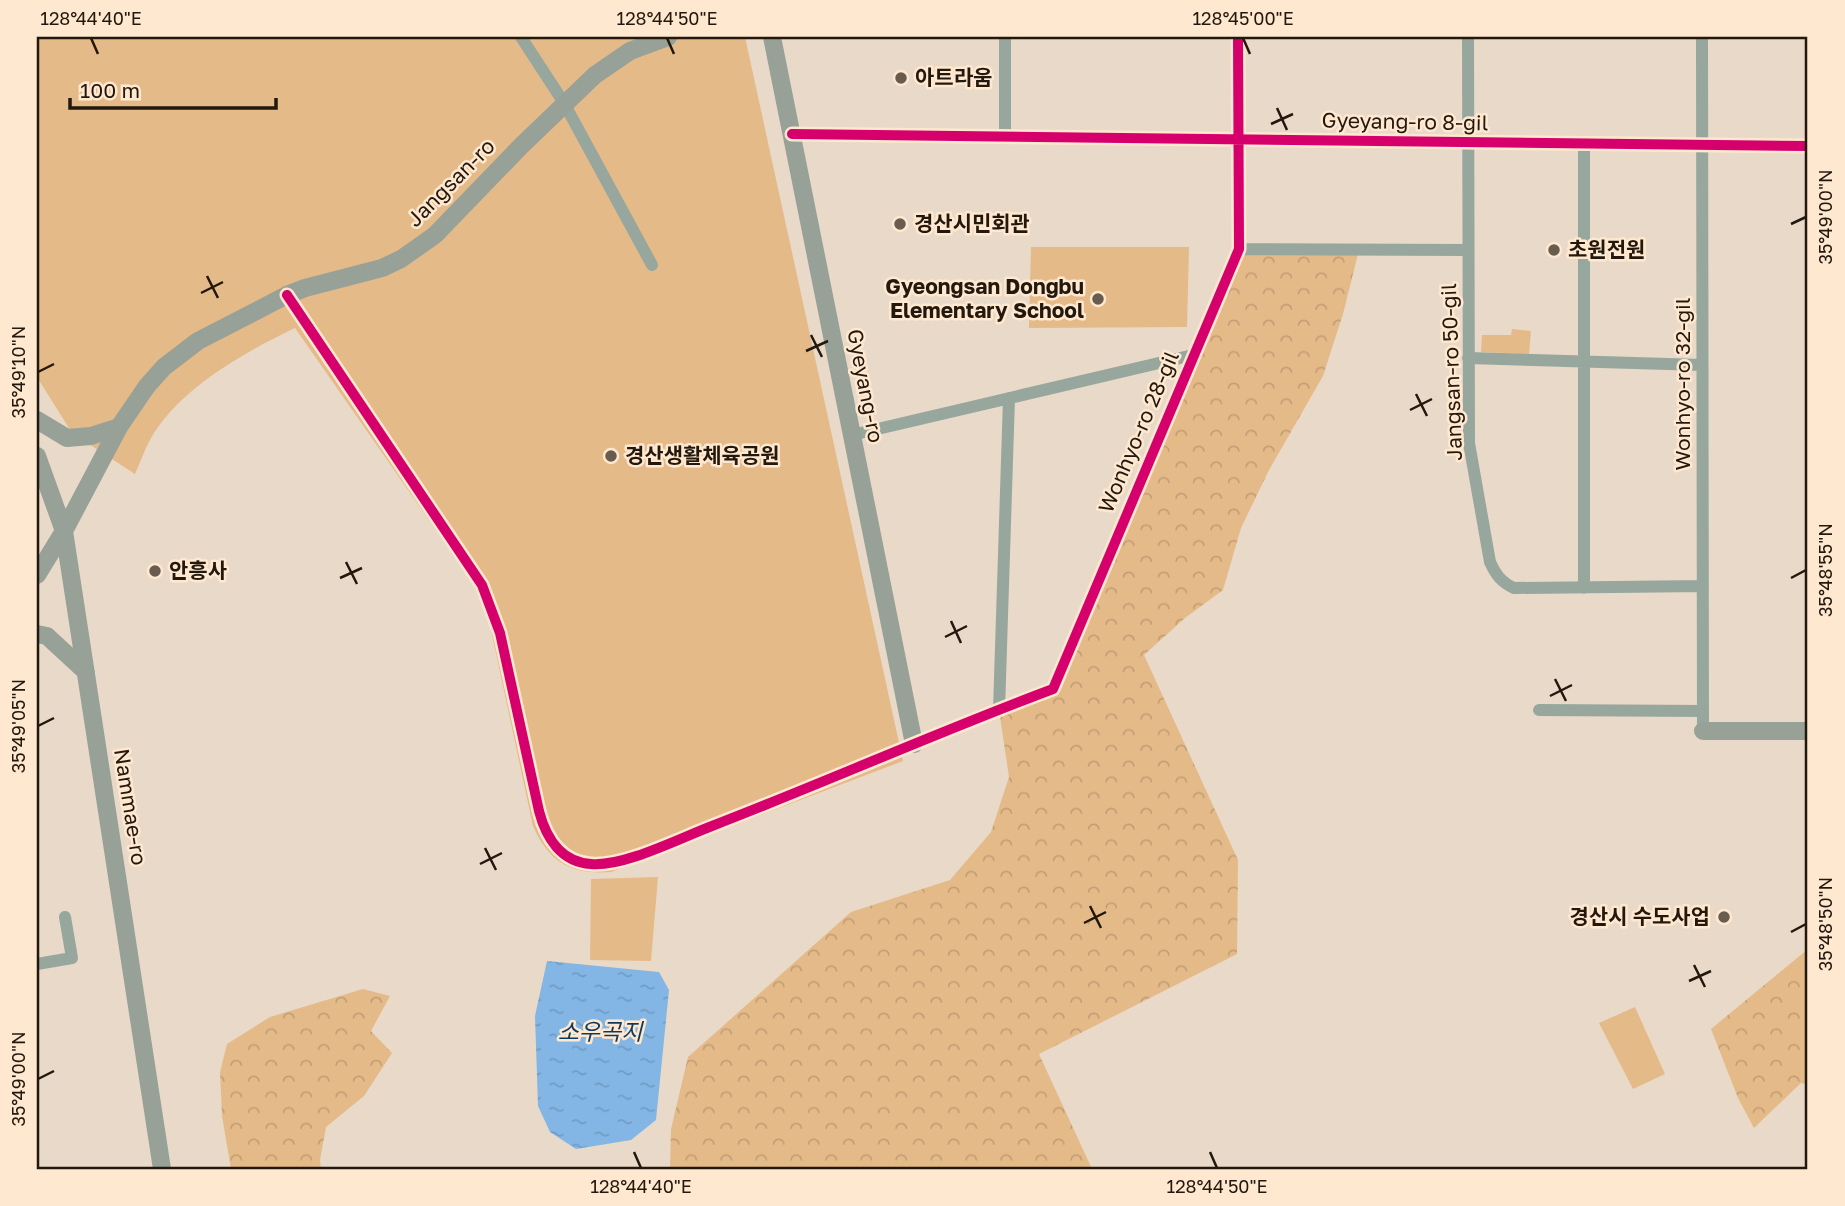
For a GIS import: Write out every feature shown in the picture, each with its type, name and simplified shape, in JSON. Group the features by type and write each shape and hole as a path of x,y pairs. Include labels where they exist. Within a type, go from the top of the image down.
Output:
{"street":[{"path":"521,37 564,103 652,265"},
{"name":"Jangsan-ro","path":"37,575 64,531 102,454 119,427 147,386 183,351 287,295 382,268 419,248 435,235 564,103 614,61 630,51 668,37"},
{"name":"Gyeyang-ro","path":"772,37 914,744"},
{"path":"1005,37 1005,136"},
{"name":"Wonhyo-ro 28-gil","path":"287,295 482,585 500,634 542,824 555,846 565,856 577,862 610,864 1053,690 1238,249 1238,37"},
{"name":"Jangsan-ro 50-gil","path":"1468,37 1469,443 1490,562 1503,583 1514,588 1703,586"},
{"name":"Wonhyo-ro 32-gil","path":"1702,37 1703,731"},
{"name":"Gyeyang-ro 8-gil","path":"792,134 1808,146"},
{"path":"1584,144 1584,588"},
{"path":"1238,249 1468,250"},
{"path":"852,435 1193,355"},
{"path":"1468,358 1702,365"},
{"path":"999,710 1009,398"},
{"path":"37,421 67,438 91,436 119,427"},
{"name":"Nammae-ro","path":"37,456 64,531 162,1169"},
{"path":"37,634 47,636 86,672"},
{"path":"1539,710 1703,710"},
{"path":"1703,731 1808,731"},
{"path":"37,964 72,958 65,917"}],"green space":[{"name":"경산생활체육공원","path":"37,37 745,37 903,761 611,872 584,871 563,864 554,857 546,849 533,826 490,625 473,583 295,328 255,348 214,374 177,404 150,440 135,474 72,433 37,377"},
{"path":"1031,247 1189,247 1187,327 1029,328"},
{"path":"1239,249 1359,250 1343,314 1323,376 1269,470 1241,528 1223,590 1185,618 1144,655 1238,860 1237,954 1039,1054 1092,1169 670,1169 671,1129 688,1057 851,912 950,880 991,832 1009,777 999,710 1053,689"},
{"path":"1512,329 1531,331 1529,354 1481,352 1482,335 1511,335"},
{"path":"658,877 651,961 590,960 591,879"},
{"path":"1808,949 1808,1085 1801,1083 1754,1128 1738,1098 1711,1029"},
{"path":"363,989 390,996 371,1031 392,1053 364,1096 326,1127 321,1169 231,1169 222,1116 220,1072 227,1044 270,1017"},
{"path":"1635,1007 1665,1074 1633,1089 1599,1023"}],"water":[{"name":"소우곡지","path":"547,961 659,972 669,990 656,1120 631,1140 576,1149 550,1132 538,1106 535,1016"}],"cycle path":[{"path":"287,295 482,585 500,633 539,811 551,839 563,853 580,862 604,864 619,861 652,851 1053,689 1239,249 1238,37"},
{"path":"792,134 1808,146"}],"place":[{"name":"아트라움","path":"901,78"},
{"name":"경산시민회관","path":"900,224"},
{"name":"초원전원","path":"1554,250"},
{"name":"Gyeongsan Dongbu Elementary School","path":"1098,299"},
{"name":"경산생활체육공원","path":"611,456"},
{"name":"안흥사","path":"155,571"},
{"name":"경산시 수도사업","path":"1724,917"}]}
